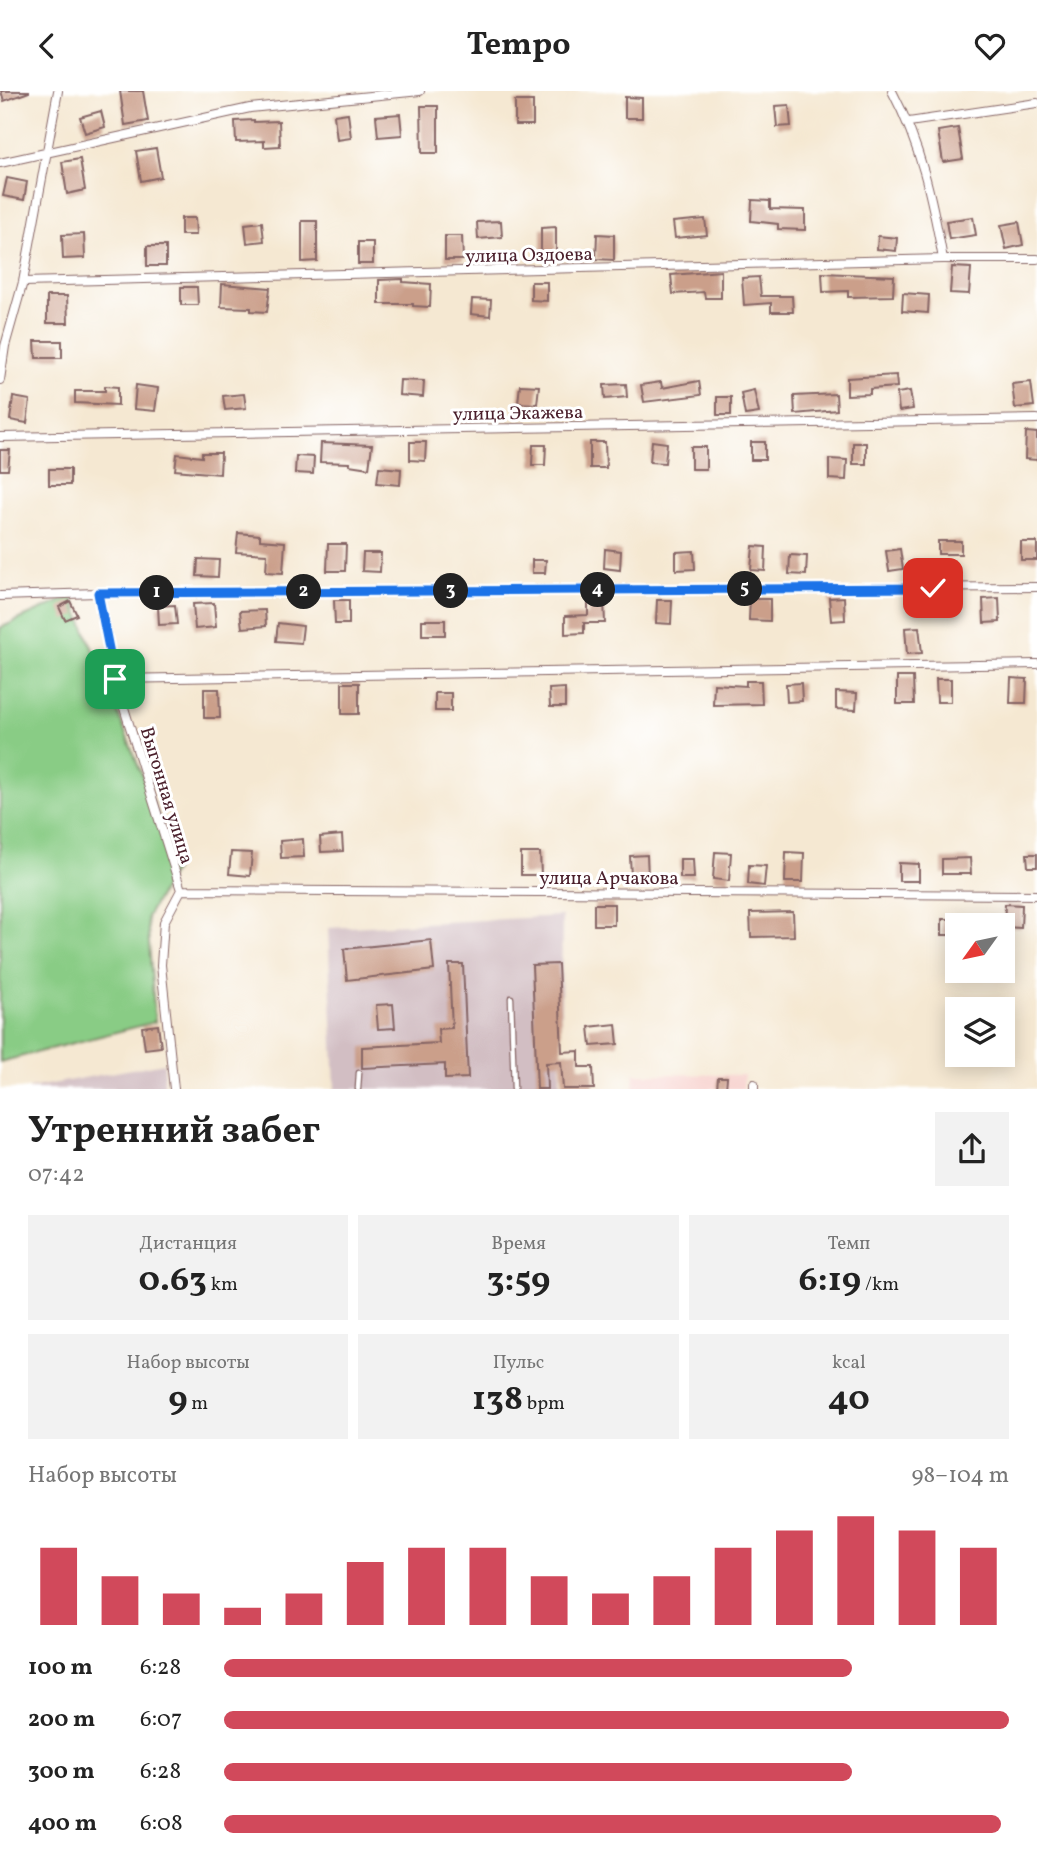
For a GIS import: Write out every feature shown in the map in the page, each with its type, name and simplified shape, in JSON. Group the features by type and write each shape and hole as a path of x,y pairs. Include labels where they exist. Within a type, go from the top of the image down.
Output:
{"street":[{"path":"0,380 3,346 23,282 58,91"},
{"path":"0,163 250,108 420,91"},
{"path":"892,91 909,123 932,193 943,260"},
{"path":"909,123 1037,103"},
{"name":"улица Оздоева","path":"23,282 1037,259"},
{"name":"улица Экажева","path":"0,436 1037,419"},
{"path":"0,596 98,593 1037,587"},
{"name":"Выгонная улица","path":"98,593 115,679 181,891 164,922 161,965 174,1089"},
{"path":"115,679 1037,664"},
{"name":"улица Арчакова","path":"181,891 1037,895"}],"lane":[{"path":"511,998 514,1089"},
{"path":"358,1089 359,1073"}],"shaded area":[{"path":"562,916 560,1089 335,1089 328,928"},
{"path":"164,1063 164,1089 25,1089"},
{"path":"634,1074 744,1075 743,1089 634,1089"}],"green space":[{"path":"72,596 177,865 147,917 155,1022 0,1062 0,628"}],"building":[{"path":"1,91 29,91 29,92 4,101"},
{"path":"120,91 143,91 148,121 125,125"},
{"path":"625,97 642,98 642,118 625,118"},
{"path":"515,101 533,101 533,125 515,125"},
{"path":"789,105 791,126 777,127 775,106"},
{"path":"421,106 438,106 438,153 422,153"},
{"path":"101,111 105,127 85,133 80,117"},
{"path":"348,113 351,138 337,140 334,115"},
{"path":"400,114 402,135 378,137 376,116"},
{"path":"235,121 279,121 280,146 264,147 264,141 236,142"},
{"path":"958,128 963,159 943,162 938,131"},
{"path":"156,148 161,177 141,181 136,151"},
{"path":"80,159 85,190 67,194 62,162"},
{"path":"7,178 27,182 24,200 3,196"},
{"path":"752,200 770,201 770,209 805,210 805,230 778,229 778,224 751,221"},
{"path":"973,217 976,235 949,239 946,221"},
{"path":"181,218 195,218 196,235 181,235"},
{"path":"705,219 707,235 675,238 673,222"},
{"path":"302,221 317,221 317,261 302,262"},
{"path":"501,221 502,237 478,239 477,222"},
{"path":"262,222 264,241 247,243 245,224"},
{"path":"1019,222 1023,245 1006,249 1001,225"},
{"path":"556,227 556,257 541,257 541,228"},
{"path":"84,234 85,258 63,259 62,235"},
{"path":"597,234 614,235 614,260 596,259"},
{"path":"445,236 462,236 463,260 445,260"},
{"path":"878,236 897,238 896,251 877,249"},
{"path":"358,242 373,242 373,264 358,264"},
{"path":"147,246 166,246 166,266 147,266"},
{"path":"952,267 971,268 969,294 950,293"},
{"path":"721,271 721,298 705,298 704,292 673,294 671,275"},
{"path":"822,273 894,276 893,296 848,297 848,291 823,292"},
{"path":"759,277 761,296 792,296 793,312 771,312 771,303 744,305 742,278"},
{"path":"403,279 403,282 431,284 430,307 379,304 379,280"},
{"path":"531,282 547,282 547,301 531,300"},
{"path":"222,284 270,288 267,312 251,311 251,308 221,307"},
{"path":"181,287 197,287 198,305 181,305"},
{"path":"903,293 929,295 928,313 902,311"},
{"path":"47,296 67,296 68,323 47,323"},
{"path":"472,299 491,300 490,316 471,314"},
{"path":"35,341 62,341 62,358 36,358"},
{"path":"896,375 897,387 870,389 870,394 847,395 847,378"},
{"path":"400,380 424,381 423,397 399,395"},
{"path":"699,381 701,395 644,402 641,385 661,382 662,388"},
{"path":"1031,382 1034,406 1015,408 1012,384"},
{"path":"626,384 627,397 605,399 604,385"},
{"path":"136,385 158,388 155,411 134,409"},
{"path":"520,385 539,386 537,404 518,403"},
{"path":"105,386 118,387 118,405 75,403 75,391 105,391"},
{"path":"754,390 759,413 745,415 741,393"},
{"path":"910,391 913,409 899,411 897,393"},
{"path":"244,394 246,408 225,410 223,396"},
{"path":"836,394 837,410 795,414 794,396"},
{"path":"13,397 30,400 27,423 10,420"},
{"path":"717,397 731,397 731,415 717,415"},
{"path":"1026,432 1037,433 1037,460 1025,459"},
{"path":"652,441 667,443 665,463 650,462"},
{"path":"410,442 426,442 425,461 410,460"},
{"path":"590,442 605,442 606,468 590,468"},
{"path":"751,442 765,442 765,460 751,460"},
{"path":"321,443 372,445 369,468 349,463 320,462"},
{"path":"853,443 866,443 866,464 853,464"},
{"path":"533,445 546,445 545,465 532,465"},
{"path":"691,447 706,447 706,469 691,469"},
{"path":"0,450 10,450 8,470 0,470"},
{"path":"202,453 221,453 220,474 175,470 177,454 202,457"},
{"path":"296,456 314,457 313,474 295,473"},
{"path":"829,459 847,460 846,480 829,479"},
{"path":"379,467 401,469 400,485 377,483"},
{"path":"49,469 70,469 70,485 49,485"},
{"path":"238,533 260,535 260,540 285,542 283,573 266,572 267,554 236,552"},
{"path":"938,541 961,541 961,554 938,554"},
{"path":"1021,542 1037,542 1037,560 1021,560"},
{"path":"328,544 346,544 345,571 327,571"},
{"path":"753,546 766,547 765,571 751,570"},
{"path":"605,549 621,551 620,570 604,568"},
{"path":"900,549 903,569 889,571 886,551"},
{"path":"694,551 695,569 676,570 676,552"},
{"path":"363,553 381,553 380,572 362,571"},
{"path":"790,555 807,556 806,575 789,574"},
{"path":"198,559 219,560 218,577 197,576"},
{"path":"532,560 546,560 545,573 532,573"},
{"path":"844,597 845,620 831,621 829,598"},
{"path":"999,598 1000,622 984,623 983,599"},
{"path":"750,599 770,599 770,621 749,620"},
{"path":"334,600 349,600 349,624 335,624"},
{"path":"657,600 672,600 671,624 656,623"},
{"path":"70,601 77,615 65,620 59,607"},
{"path":"588,601 604,601 605,623 584,623 584,633 565,634 565,616 588,615"},
{"path":"214,603 216,627 195,629 193,604"},
{"path":"175,605 177,624 159,625 158,606"},
{"path":"265,610 266,626 242,628 240,611"},
{"path":"422,620 445,620 445,635 422,635"},
{"path":"278,623 303,626 301,643 276,641"},
{"path":"919,627 922,653 907,654 905,628"},
{"path":"897,677 913,677 914,704 897,704"},
{"path":"1011,678 1027,679 1026,703 1010,703"},
{"path":"936,679 951,679 951,702 937,702"},
{"path":"746,681 761,681 762,704 713,705 714,684 746,686"},
{"path":"342,683 359,683 359,714 342,714"},
{"path":"801,683 802,701 787,702 786,684"},
{"path":"565,688 565,707 550,707 549,689"},
{"path":"204,689 219,689 220,718 204,718"},
{"path":"836,692 857,693 856,710 836,709"},
{"path":"435,693 451,693 451,711 435,711"},
{"path":"342,835 343,851 321,852 320,837"},
{"path":"303,839 304,857 281,858 280,841"},
{"path":"231,852 252,853 250,876 229,874"},
{"path":"715,852 731,853 729,881 713,879"},
{"path":"786,852 804,853 803,882 785,882"},
{"path":"521,853 540,853 541,875 521,875"},
{"path":"1027,854 1037,854 1037,867 1028,867"},
{"path":"647,855 648,877 631,877 630,856"},
{"path":"970,858 971,874 942,874 942,859"},
{"path":"680,859 693,859 694,878 680,878"},
{"path":"899,863 919,864 919,881 899,881"},
{"path":"749,865 766,866 764,886 748,884"},
{"path":"594,904 614,904 614,925 594,925"},
{"path":"1005,904 1022,905 1021,928 1015,928 1015,913 1005,913"},
{"path":"793,912 794,936 751,937 750,913"},
{"path":"942,919 945,919 945,935 942,935"},
{"path":"431,940 434,970 347,980 344,949"},
{"path":"449,964 463,964 468,1078 445,1079 445,1064 362,1068 362,1047 439,1043 438,1029 452,1028"},
{"path":"558,964 562,1052 579,1051 579,1067 593,1067 594,1089 563,1089 561,1062 546,1063 547,1089 537,1089 532,965"},
{"path":"393,1004 395,1028 378,1029 376,1005"},
{"path":"616,1024 618,1044 591,1046 589,1027"},
{"path":"158,1025 161,1047 145,1049 142,1027"},
{"path":"718,1077 727,1077 726,1089 717,1089"}],"route":[{"path":"115,679 98,593 933,588"}]}
